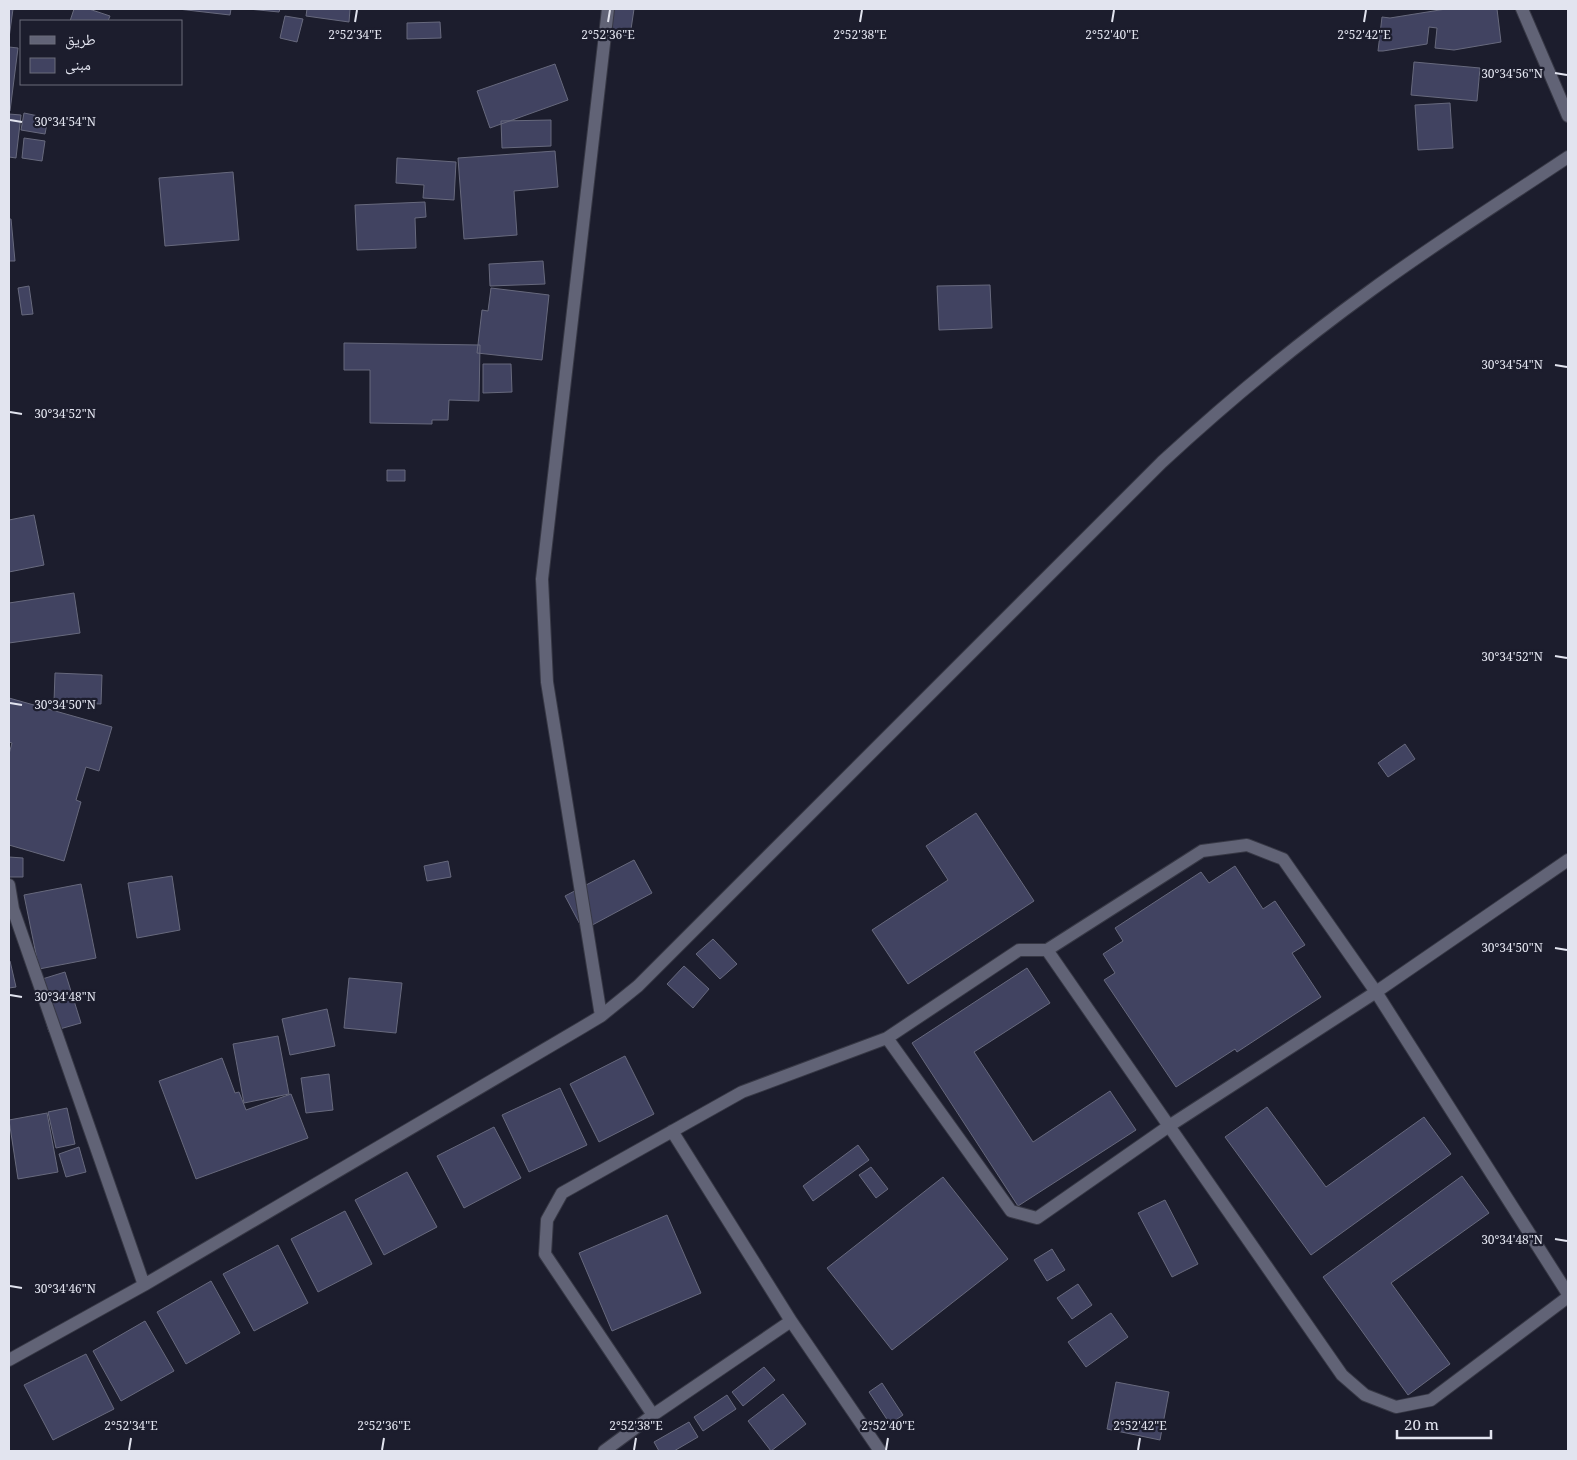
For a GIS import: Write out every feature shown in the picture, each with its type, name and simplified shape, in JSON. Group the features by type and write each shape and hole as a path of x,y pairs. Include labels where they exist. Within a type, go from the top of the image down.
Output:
{"street":[{"path":"601,1016 547,682 542,579 608,9"},
{"path":"1522,9 1568,116"},
{"path":"9,1360 144,1285 601,1016 638,986 1154,469 1203,424 1289,351 1370,291 1568,157"},
{"path":"653,1415 545,1254 547,1220 562,1193 742,1092 887,1038 1019,950 1048,950 1202,851 1248,845 1283,859 1376,992 1568,1296 1431,1400 1396,1407 1365,1395 1342,1375 1048,950"},
{"path":"887,1038 1011,1211 1037,1218 1169,1126 1376,992 1568,860"},
{"path":"9,885 13,909 144,1285"},
{"path":"672,1131 791,1321 880,1451"},
{"path":"604,1451 653,1415 791,1321"}],"building":[{"path":"9,9 13,9 9,38"},
{"path":"74,9 89,9 110,16 108,20 70,20"},
{"path":"178,9 231,9 230,15"},
{"path":"248,9 280,9 279,12"},
{"path":"307,9 350,9 349,22 306,16"},
{"path":"606,9 634,9 630,36 603,33"},
{"path":"1446,9 1497,9 1501,42 1454,50 1435,48 1437,28 1429,27 1427,44 1378,51 1382,17 1390,18"},
{"path":"285,16 303,19 297,42 280,38"},
{"path":"440,22 441,38 407,39 407,23"},
{"path":"9,47 18,48 10,111 9,110"},
{"path":"1414,62 1480,68 1477,101 1411,95"},
{"path":"555,64 568,100 490,128 477,91"},
{"path":"1450,103 1453,148 1418,150 1415,105"},
{"path":"24,113 48,118 45,134 21,130"},
{"path":"9,114 21,115 16,158 9,157"},
{"path":"551,120 551,146 502,148 501,121"},
{"path":"24,138 45,141 42,161 22,158"},
{"path":"555,151 558,187 514,191 517,235 464,239 458,158"},
{"path":"397,158 456,162 454,200 423,198 424,185 396,183"},
{"path":"233,172 239,240 165,246 159,178"},
{"path":"425,202 426,217 415,218 416,248 357,250 355,205"},
{"path":"9,219 11,219 15,261 9,261"},
{"path":"543,261 545,284 490,286 489,264"},
{"path":"990,285 992,328 939,330 937,286"},
{"path":"29,286 33,314 22,315 18,288"},
{"path":"491,288 549,295 542,360 477,353 482,310 488,311"},
{"path":"344,343 480,345 479,401 449,400 448,420 432,420 432,424 370,423 370,370 344,370"},
{"path":"483,364 511,364 512,392 483,393"},
{"path":"387,470 405,470 405,481 387,481"},
{"path":"34,515 44,565 9,572 9,520"},
{"path":"74,593 80,633 9,643 9,603"},
{"path":"55,673 102,675 101,704 54,702"},
{"path":"9,698 112,727 99,771 86,767 76,800 81,802 64,861 9,845 9,754 12,743 9,742"},
{"path":"1405,744 1415,759 1388,777 1378,763"},
{"path":"976,813 1034,901 908,984 872,930 948,880 926,846"},
{"path":"9,857 23,858 23,877 9,877"},
{"path":"634,860 652,893 583,930 565,896"},
{"path":"448,861 451,877 427,881 424,866"},
{"path":"1235,866 1263,909 1275,901 1305,945 1292,953 1321,997 1237,1052 1235,1049 1176,1087 1104,980 1115,973 1103,954 1123,941 1115,928 1201,872 1209,883"},
{"path":"172,876 180,930 137,938 128,883"},
{"path":"81,884 96,958 39,969 24,895"},
{"path":"713,939 737,964 720,979 696,954"},
{"path":"9,961 16,987 9,988"},
{"path":"684,966 709,989 693,1008 667,984"},
{"path":"1027,968 1050,1003 974,1052 1033,1142 1110,1091 1136,1130 1018,1206 912,1043"},
{"path":"65,972 81,1023 49,1032 43,1012 39,980"},
{"path":"349,978 402,983 396,1033 344,1028"},
{"path":"327,1009 335,1046 290,1055 282,1019"},
{"path":"278,1036 289,1094 244,1103 233,1044"},
{"path":"625,1056 654,1114 599,1142 570,1084"},
{"path":"222,1058 235,1093 239,1092 246,1110 291,1094 308,1138 196,1179 159,1081"},
{"path":"329,1074 333,1110 306,1113 301,1078"},
{"path":"560,1088 587,1145 529,1172 502,1115"},
{"path":"1267,1107 1326,1187 1424,1117 1451,1154 1311,1255 1225,1137"},
{"path":"67,1108 75,1144 56,1148 48,1112"},
{"path":"47,1113 58,1172 18,1179 9,1120"},
{"path":"494,1127 521,1178 464,1208 437,1156"},
{"path":"858,1145 869,1160 813,1201 803,1186"},
{"path":"79,1147 86,1172 66,1177 59,1154"},
{"path":"871,1167 888,1189 876,1198 859,1175"},
{"path":"407,1172 437,1227 384,1255 355,1200"},
{"path":"1462,1176 1489,1213 1391,1283 1450,1364 1408,1395 1323,1277"},
{"path":"943,1177 1008,1259 892,1350 827,1268"},
{"path":"1165,1200 1198,1264 1172,1277 1138,1213"},
{"path":"345,1211 372,1264 318,1292 291,1239"},
{"path":"667,1215 701,1293 612,1331 579,1253"},
{"path":"278,1245 308,1303 254,1331 223,1274"},
{"path":"1052,1249 1065,1270 1047,1281 1034,1260"},
{"path":"211,1281 240,1333 186,1364 157,1312"},
{"path":"1078,1284 1092,1305 1072,1319 1057,1298"},
{"path":"1111,1313 1128,1337 1086,1367 1068,1342"},
{"path":"145,1321 174,1371 121,1401 93,1351"},
{"path":"86,1354 114,1409 53,1440 24,1385"},
{"path":"764,1367 775,1380 743,1406 732,1392"},
{"path":"1116,1382 1169,1392 1160,1440 1107,1429"},
{"path":"882,1383 903,1415 890,1424 869,1392"},
{"path":"783,1394 806,1424 771,1451 748,1421"},
{"path":"727,1395 736,1409 703,1431 694,1417"},
{"path":"689,1422 698,1437 674,1451 659,1451 654,1442"}]}
